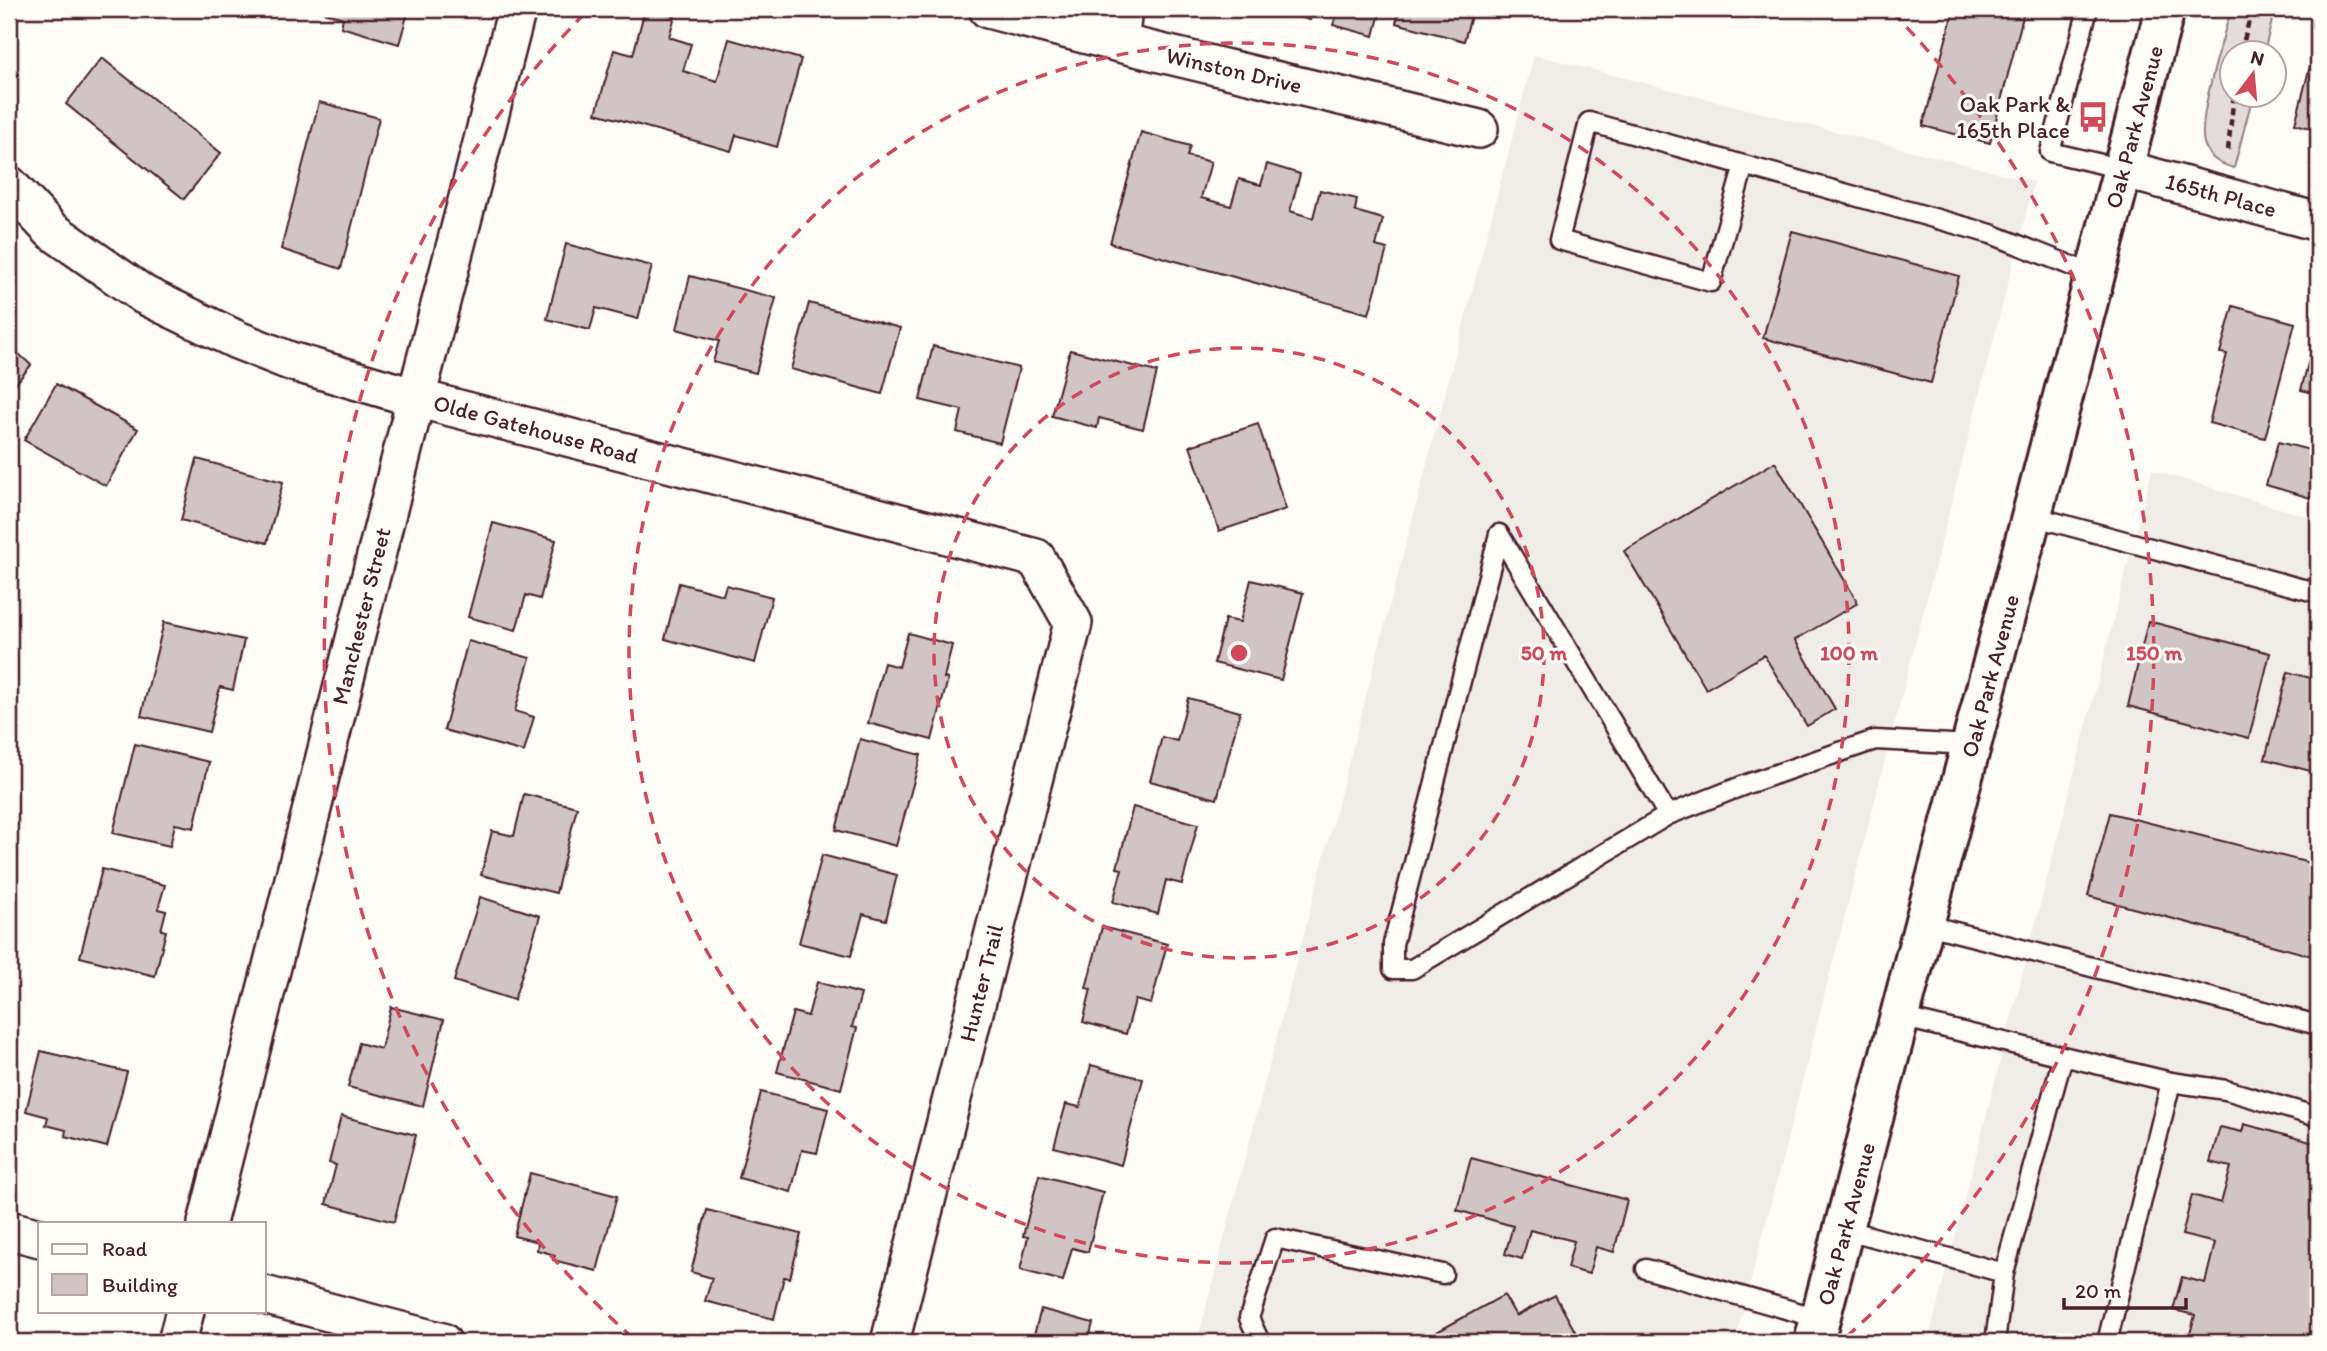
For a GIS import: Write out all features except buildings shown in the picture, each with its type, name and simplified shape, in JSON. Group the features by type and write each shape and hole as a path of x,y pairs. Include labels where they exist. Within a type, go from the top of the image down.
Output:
{"street":[{"name":"Manchester Street","path":"207,1222 517,9"},
{"name":"Winston Drive","path":"988,9 1121,26 1479,130"},
{"name":"Oak Park Avenue","path":"1818,1330 2165,9"},
{"name":"165th Place","path":"2123,169 2318,222"},
{"name":"Olde Gatehouse Road","path":"9,185 51,230 144,295 237,340 290,361 416,398 1036,558 1073,623"},
{"name":"Hunter Trail","path":"890,1342 1073,623"},
{"path":"9,1230 38,1237"},
{"path":"266,1296 442,1342"},
{"path":"177,1342 185,1312"}],"lane":[{"path":"2088,9 2050,152 2123,169"},
{"path":"1744,165 1711,282 1559,240 1589,122 1744,165 1991,234 2095,275"},
{"path":"2032,516 2318,593"},
{"path":"1668,816 1499,534 1393,944 1393,969 1412,969 1668,816 1747,784 1875,740 1971,745"},
{"path":"1924,924 2318,1025"},
{"path":"1900,1017 2171,1082 2226,1090 2318,1117"},
{"path":"1995,1342 2004,1273 2063,1056"},
{"path":"2107,1342 2171,1082"},
{"path":"1844,1229 2004,1273"},
{"path":"1260,1342 1249,1318 1275,1237 1443,1274"},
{"path":"1646,1269 1818,1330"}],"path":[{"path":"2245,38 2252,9"},
{"path":"2228,150 2232,108"}],"shaded area":[{"path":"2231,9 2275,9 2268,38 2223,38"},
{"path":"2218,54 2218,108 2250,108 2234,168 2213,158 2207,151 2203,135 2207,100"},
{"path":"1534,55 2034,182 1735,1342 1197,1342"},
{"path":"2152,470 2318,520 2318,1342 1928,1342"}],"place":[{"name":"Oak Park & 165th Place","path":"2093,117"}]}
